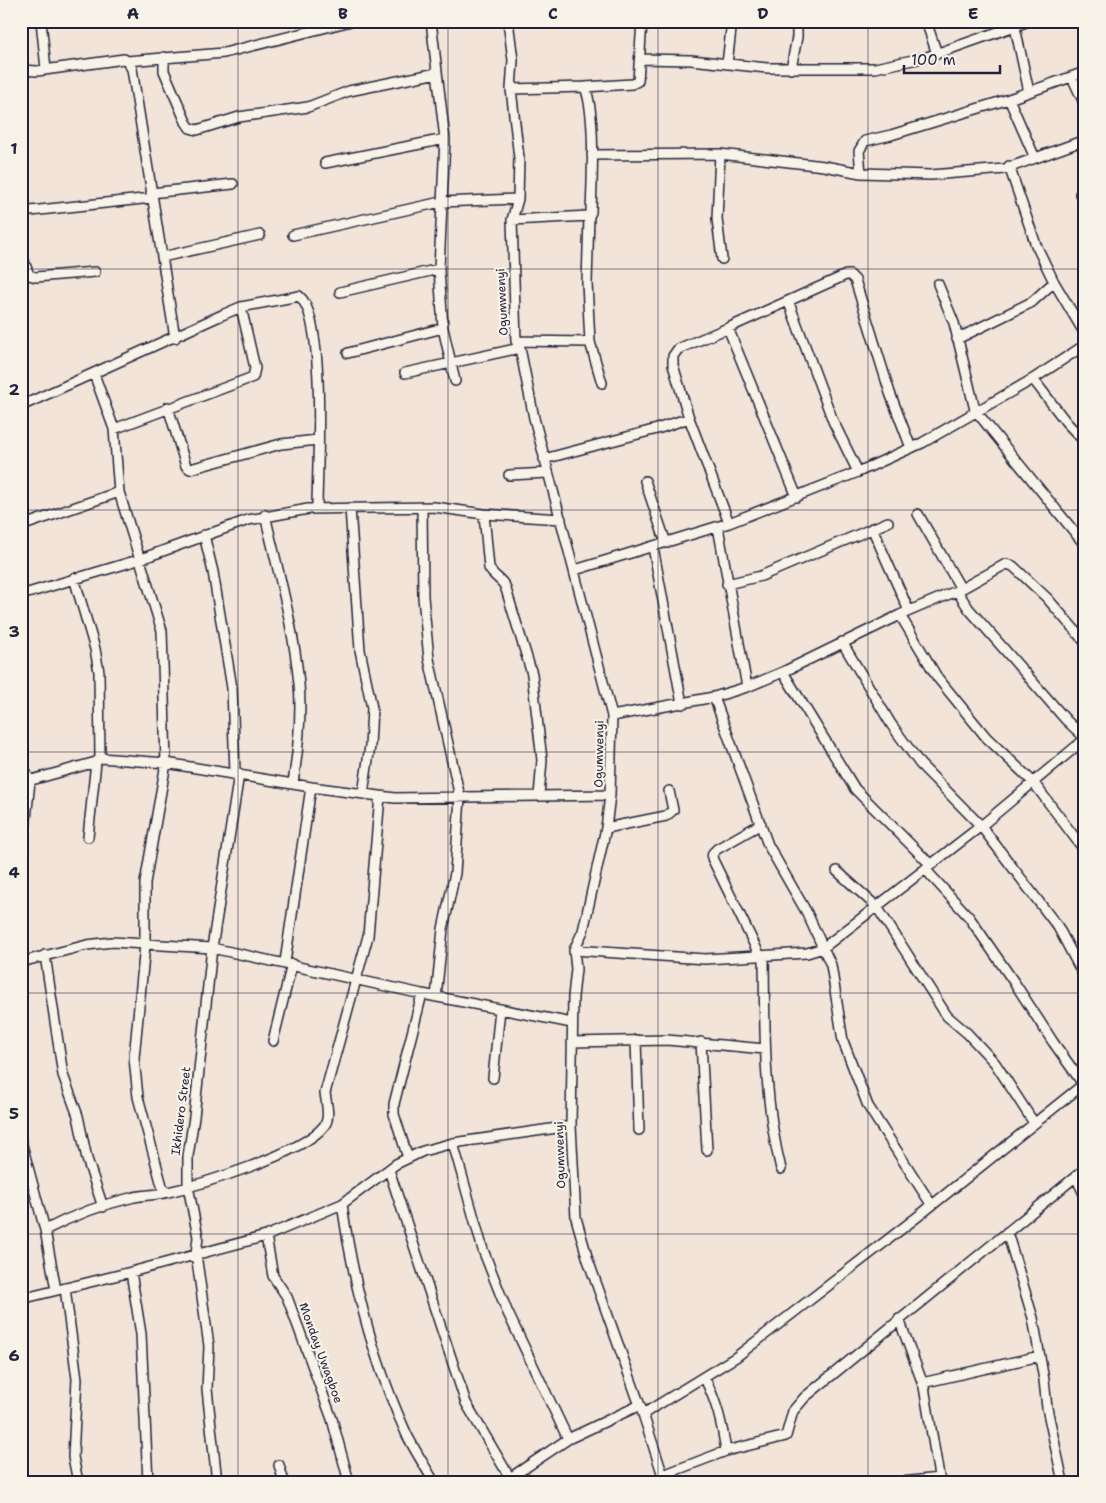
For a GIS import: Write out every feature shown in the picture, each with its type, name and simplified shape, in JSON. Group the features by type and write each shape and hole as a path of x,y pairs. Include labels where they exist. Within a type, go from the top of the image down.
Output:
{"street":[{"path":"41,21 46,70"},
{"path":"21,70 37,71 124,59 127,61 224,52 312,26 351,21"},
{"path":"431,21 445,139 441,202 440,269 443,328 449,362 455,382"},
{"name":"Ogumwenyi","path":"508,21 513,60 510,88 518,140 518,199 512,220 518,344 544,459 575,570 612,716 610,795 606,828 583,930 574,950 576,969 572,1023 571,1126 576,1218 588,1260 642,1410 664,1478"},
{"path":"510,88 585,87 632,84 638,81 642,21"},
{"path":"728,64 732,21"},
{"path":"791,69 797,36 797,21"},
{"path":"926,21 937,54"},
{"path":"640,59 791,69 875,68 937,54 1030,21"},
{"path":"1015,27 1030,92"},
{"path":"164,57 164,71 186,122 190,128 197,130 239,116 308,107 349,91 437,72"},
{"path":"127,61 132,69 175,338"},
{"path":"861,173 859,151 865,141 891,135 1009,99 1085,72"},
{"path":"1072,78 1085,105"},
{"path":"585,87 589,100 592,155 587,283 590,342 602,383"},
{"path":"1009,99 1035,158"},
{"path":"325,163 445,139"},
{"path":"592,155 720,154 824,166 861,173 931,176 1009,166 1085,140"},
{"path":"720,154 717,219 722,259"},
{"path":"1009,166 1036,245 1054,282 1085,334"},
{"path":"21,212 233,184"},
{"path":"1080,194 1085,204"},
{"path":"293,235 441,202 518,199"},
{"path":"512,220 589,216"},
{"path":"162,257 260,235"},
{"path":"21,253 29,275 36,277 95,272"},
{"path":"340,292 440,269"},
{"path":"729,524 690,418 673,364 673,356 678,349 789,303 846,275 850,275 855,280 890,393 911,448"},
{"path":"957,339 1032,302 1054,282"},
{"path":"938,284 951,316 976,410 1085,545"},
{"path":"21,406 242,307 294,296 303,298 311,315 319,374 317,508"},
{"path":"789,303 833,421 858,472"},
{"path":"114,429 168,407 252,377 256,368 242,307"},
{"path":"348,354 443,328"},
{"path":"728,328 797,497"},
{"path":"405,373 518,344 590,342"},
{"path":"575,570 729,524 858,472 911,448 1034,378 1085,345"},
{"path":"94,374 114,429 119,492 138,560 162,631 166,763 145,883 145,945 134,1058 138,1097 164,1193"},
{"path":"1034,378 1066,422 1085,442"},
{"path":"168,407 186,466 190,469 281,444 318,440"},
{"path":"544,459 657,429 690,418"},
{"path":"509,475 548,473"},
{"path":"645,480 666,543"},
{"path":"21,526 119,492"},
{"path":"21,595 138,560 204,535 265,515 317,508 422,507 484,514 561,518"},
{"path":"422,507 423,597 429,659 460,797 455,873 443,929 436,997"},
{"path":"350,508 360,650 372,708 370,746 363,794"},
{"path":"484,514 488,568 492,575 500,579 505,586 532,674 542,760 539,796"},
{"path":"574,950 705,959 807,953 823,948 981,826 1085,739 975,617 918,514"},
{"path":"265,515 287,613 299,684 299,741 293,783"},
{"path":"727,584 761,576 888,522"},
{"path":"718,527 747,686"},
{"path":"872,528 904,613 937,677 986,737 1033,782 1085,851"},
{"name":"Ikhidero Street","path":"204,535 213,572 232,688 237,773 212,948 188,1156 188,1186 198,1237 196,1254 209,1346 206,1389 217,1482"},
{"path":"653,547 682,704"},
{"path":"612,716 714,697 747,686 783,672 904,613 959,590 1006,564 1013,566 1048,598 1085,642"},
{"path":"74,578 95,649 99,672 98,760 88,837"},
{"path":"842,642 891,724 920,764 981,826 1058,927 1085,978"},
{"path":"389,1170 466,1403 507,1480 568,1439 642,1410 704,1377 736,1357 1083,1082 1053,1042 1016,984 969,917 928,867 855,789 783,672"},
{"path":"714,697 776,861 807,913 830,965 843,1041 868,1106 931,1204"},
{"path":"26,782 98,760 166,763 237,773 311,787 380,796 610,795"},
{"path":"21,763 26,782 21,867"},
{"path":"273,1041 289,963 311,787"},
{"path":"606,828 666,816 673,810 669,791"},
{"path":"45,1230 103,1207 133,1198 164,1193 238,1171 305,1143 324,1126 327,1122 327,1112 324,1093 368,936 380,796"},
{"path":"762,824 717,849 712,853 712,858 762,956 765,1076 774,1142 781,1168"},
{"path":"837,871 877,907 947,1016 967,1033 995,1063 1033,1121"},
{"path":"21,962 87,945 112,942 212,948 289,963 436,997 572,1023"},
{"path":"46,956 63,1075 78,1116 87,1159 103,1207"},
{"path":"408,1158 394,1114 394,1104 422,994"},
{"path":"494,1078 500,1009"},
{"path":"572,1042 636,1040 701,1042 765,1049"},
{"path":"636,1040 639,1130"},
{"path":"701,1042 702,1096 707,1150"},
{"path":"21,1299 266,1236 342,1204 389,1170 422,1151 453,1143 571,1126"},
{"path":"21,1141 61,1289 77,1379 73,1457 78,1482"},
{"path":"453,1143 483,1250 508,1310 568,1439"},
{"path":"664,1478 726,1451 786,1436 792,1411 805,1397 1085,1169"},
{"path":"1076,1177 1085,1196"},
{"path":"342,1204 354,1276 390,1395 408,1436 434,1482"},
{"path":"1006,1232 1033,1318 1046,1408 1063,1482"},
{"name":"Monday Uwagboe","path":"266,1236 273,1276 287,1297 293,1313 332,1419 349,1482"},
{"path":"132,1272 141,1334 148,1482"},
{"path":"899,1319 922,1383 939,1480 902,1482"},
{"path":"922,1383 1040,1356"},
{"path":"704,1377 714,1396 721,1418 726,1451"},
{"path":"279,1465 284,1482"}]}
